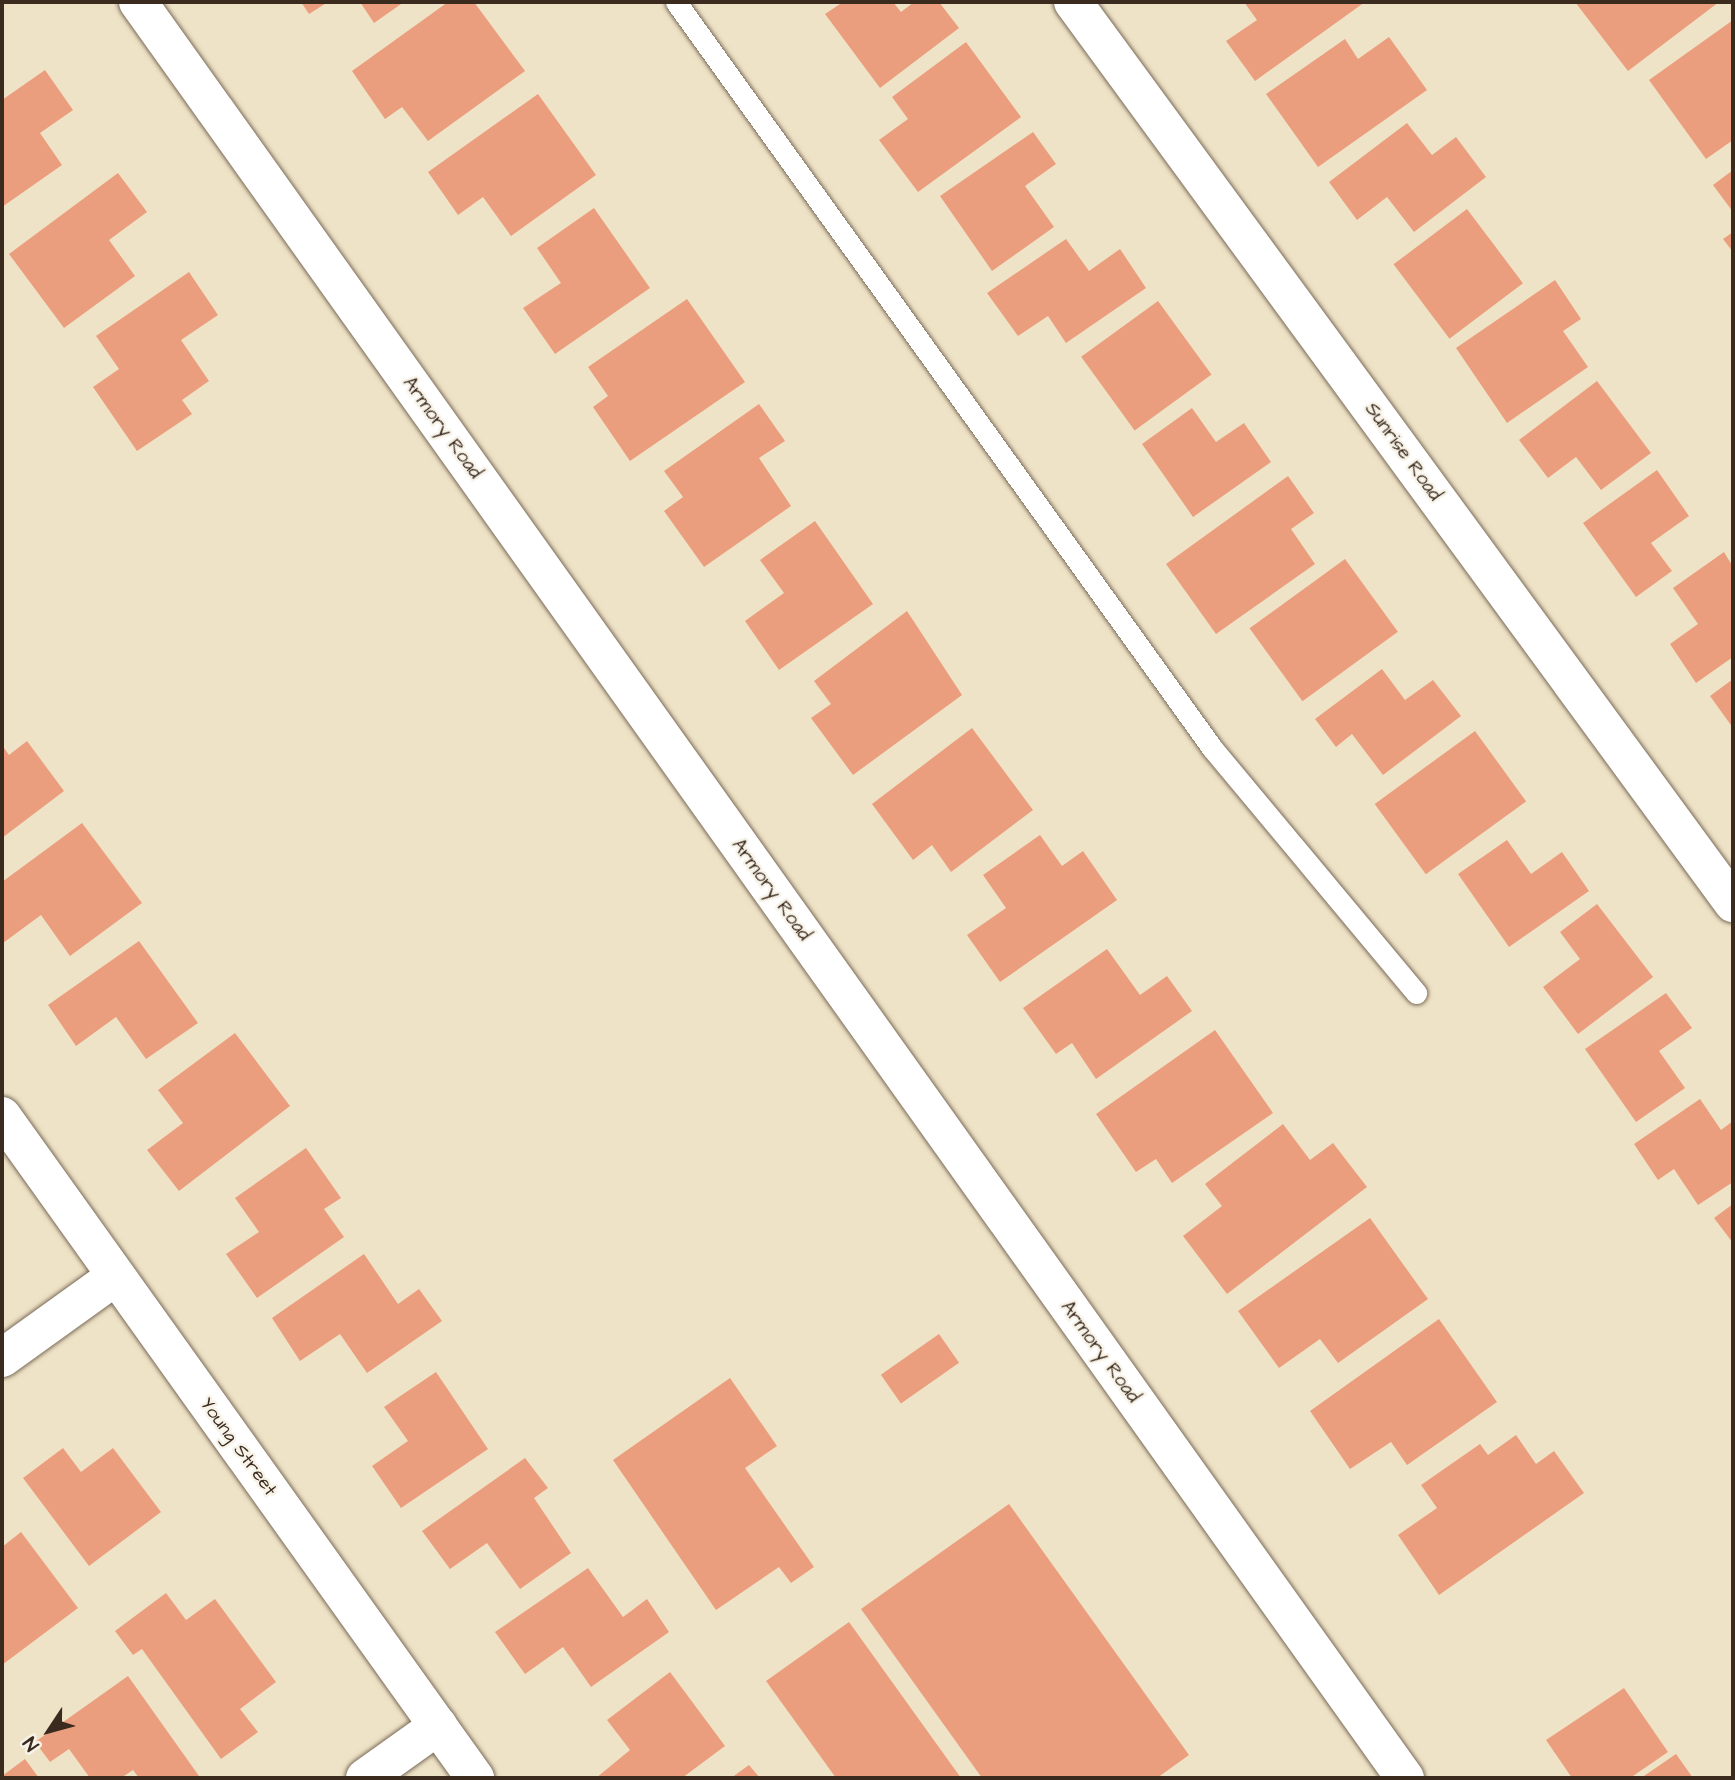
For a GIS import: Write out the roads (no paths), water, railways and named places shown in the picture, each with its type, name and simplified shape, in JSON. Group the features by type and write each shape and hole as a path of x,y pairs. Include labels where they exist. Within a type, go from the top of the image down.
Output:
{"street":[{"name":"Armory Road","path":"138,2 1405,1778"},
{"name":"Sunrise Road","path":"1073,2 1733,903"},
{"name":"Young Street","path":"2,1116 475,1778"},
{"path":"2,1358 116,1276"},
{"path":"365,1778 438,1726"}],"lane":[{"path":"676,2 1212,748 1416,993"}]}
